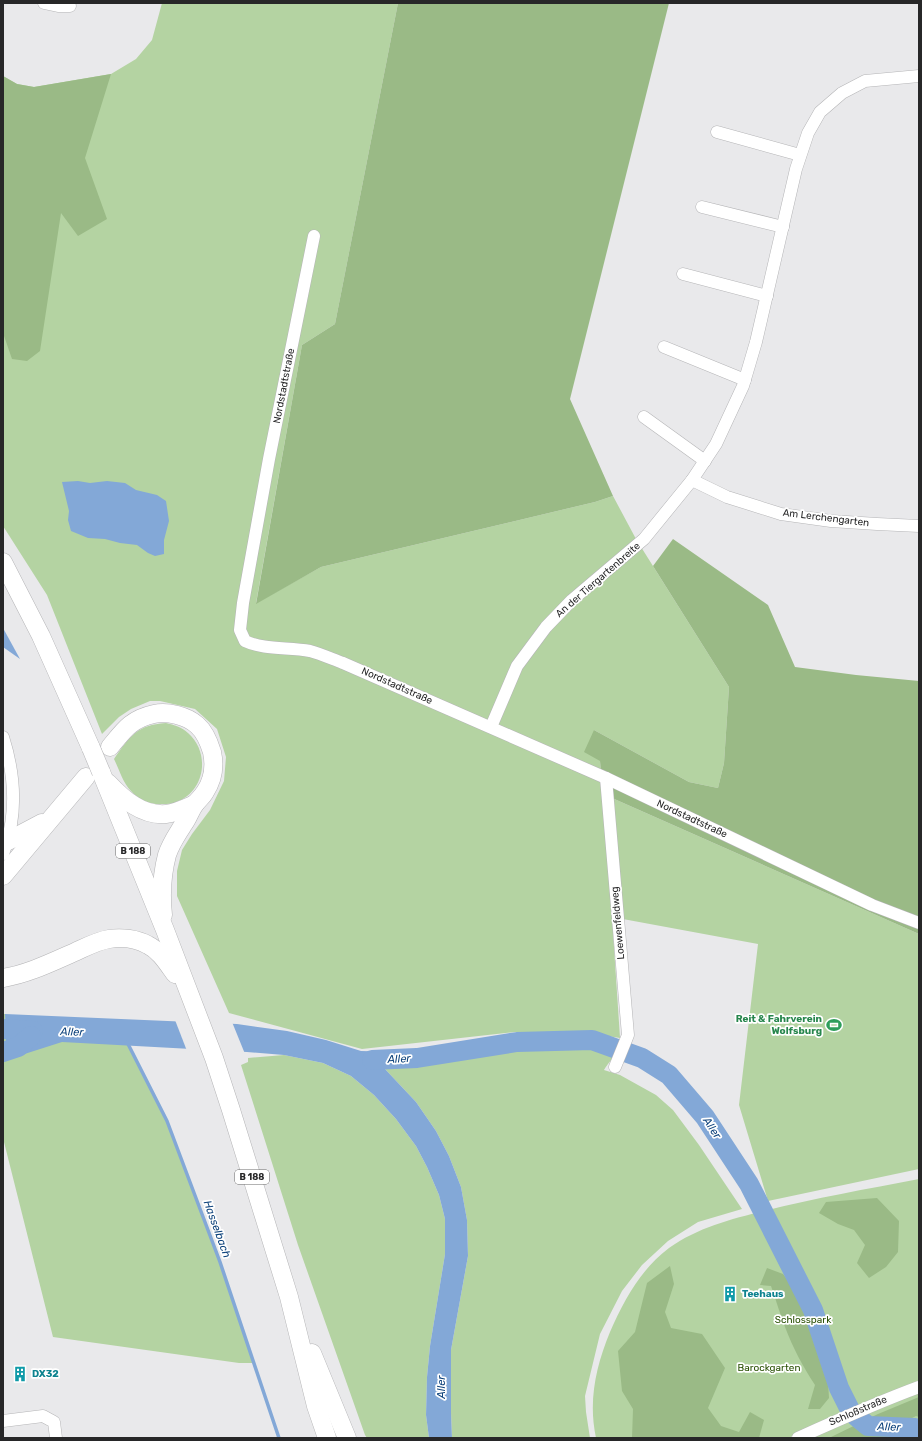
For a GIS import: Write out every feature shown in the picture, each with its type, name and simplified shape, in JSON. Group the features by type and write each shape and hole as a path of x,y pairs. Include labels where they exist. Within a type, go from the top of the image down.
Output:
{"main road":[{"name":"B 188","path":"3,562 44,642 91,748 94,774 165,930 214,1058 290,1297 316,1406 327,1438"},
{"path":"110,747 128,725 137,719 158,713 168,713 181,716 190,721 204,734 210,744 214,769 211,781 205,793 195,804 183,826 173,840 167,855 161,900 165,930"},
{"path":"5,848 43,823 94,774 108,783 131,804 152,813 166,814 195,804"},
{"path":"3,876 58,809"},
{"path":"3,978 41,967 96,942 110,939 125,939 134,940 149,945 162,956 187,990"},
{"name":"B 188","path":"290,1297 347,1438"}],"street":[{"path":"44,3 58,6 70,6"},
{"name":"An der Tiergartenbreite","path":"491,727 517,666 546,627 572,600 644,540 692,480 716,444 745,380 756,342 800,155 808,133 820,112 842,93 865,81 919,76"},
{"path":"716,132 800,155"},
{"path":"702,207 783,227"},
{"name":"Nordstadtstraße","path":"314,236 269,459 243,603 240,630 245,641 255,646 296,649 311,652 343,662 606,778 872,905 919,923"},
{"path":"683,274 767,296"},
{"path":"664,347 745,380"},
{"path":"644,417 705,461"},
{"name":"Am Lerchengarten","path":"692,480 727,497 781,514 831,521 919,526"},
{"path":"3,737 10,763 14,788 12,820 5,848"},
{"name":"Loewenfeldweg","path":"606,778 628,1035 615,1067"},
{"name":"Schloßstraße","path":"798,1438 891,1397 919,1387"},
{"path":"3,1421 43,1416 54,1422 56,1438"}],"green space":[{"path":"162,3 398,3 335,324 302,345 256,603 321,567 595,502 613,496 636,539 729,687 724,763 718,788 689,782 594,730 600,761 603,794 919,934 919,1169 768,1201 739,1105 758,944 612,917 620,1038 583,1032 515,1032 362,1049 229,1013 177,896 177,871 182,850 210,810 224,781 226,757 217,729 195,709 160,701 150,701 131,709 119,717 102,734 47,595 3,526 3,76 17,84 34,87 111,74 136,59 152,40"},
{"path":"398,3 669,3 570,399 613,496 595,502 321,567 256,604 302,345 335,324"},
{"path":"111,74 85,158 107,219 78,236 61,213 40,351 27,361 12,359 3,333 3,76 17,84 34,87"},
{"path":"673,539 768,605 795,667 919,681 919,934 603,794 600,761 584,752 594,730 689,782 718,788 724,763 729,687 653,566"},
{"path":"166,723 183,729 195,741 200,751 202,771 199,781 186,797 171,804 154,804 141,799 128,788 114,759 135,733 148,726"},
{"path":"3,1014 5,1014 6,1042 18,1047 122,1033 167,1121 220,1262 254,1363 239,1363 53,1337 3,1138"},
{"path":"593,1045 616,1051 604,1070 620,1075 656,1095 673,1110 699,1145 742,1209 698,1222 668,1241 642,1265 622,1291 600,1334 585,1396 590,1438 452,1438 451,1350 468,1256 467,1220 461,1187 449,1156 436,1131 416,1102 384,1068 404,1061 489,1051"},
{"path":"284,1055 323,1063 351,1076 374,1095 396,1119 416,1146 439,1195 445,1219 445,1254 430,1346 427,1377 426,1415 429,1438 367,1438 365,1435 298,1245 241,1065 248,1062 248,1058"},
{"name":"Schlosspark","path":"919,1179 919,1438 797,1438 795,1435 788,1438 596,1438 593,1397 597,1371 605,1345 627,1297 642,1275 659,1256 669,1248 691,1235 739,1217 783,1206"},
{"path":"877,1198 899,1221 898,1252 886,1267 869,1278 857,1263 865,1245 854,1230 838,1224 819,1213 826,1202"},
{"path":"670,1266 674,1284 665,1312 671,1328 702,1334 725,1368 708,1408 721,1426 739,1432 750,1412 764,1420 759,1438 632,1438 633,1409 622,1391 618,1351 635,1332 647,1283"},
{"path":"767,1268 783,1274 799,1294 827,1365 829,1398 820,1409 808,1409 815,1385 791,1342 771,1286 760,1285"},
{"path":"919,1397 919,1417 916,1416 896,1426 909,1438 829,1438 878,1414"}],"water":[{"path":"78,481 90,483 107,481 125,483 136,490 157,495 166,501 169,521 164,540 164,554 155,556 137,545 105,539 88,538 71,531 68,520 69,511 62,482"},
{"path":"3,628 20,659 3,647"},
{"path":"5,1014 237,1024 287,1031 326,1040 361,1051 398,1052 400,1063 384,1068 416,1102 436,1131 449,1156 461,1187 467,1220 468,1256 451,1350 452,1438 429,1438 426,1415 427,1377 430,1346 445,1254 445,1219 439,1195 416,1146 396,1119 374,1095 351,1076 323,1063 284,1055 62,1042 12,1058 6,1042"}],"pier":[{"path":"175,1020 232,1022 245,1054 187,1051"}],"waterway":[{"name":"Aller","path":"3,1029 33,1031"},
{"path":"3,1052 18,1047 31,1036"},
{"name":"Aller","path":"372,1060 417,1058 517,1042 592,1040 642,1058 669,1075 705,1117 749,1184 813,1310 839,1388 851,1412 868,1426 915,1428 919,1432"},
{"name":"Hasselbach","path":"127,1042 167,1121 220,1262 279,1438"}],"place":[{"name":"Reit & Fahrverein Wolfsburg","path":"834,1025"},
{"name":"Teehaus","path":"730,1294"},
{"name":"DX32","path":"20,1374"}],"park label":[{"name":"Barockgarten","path":"769,1368"}]}
